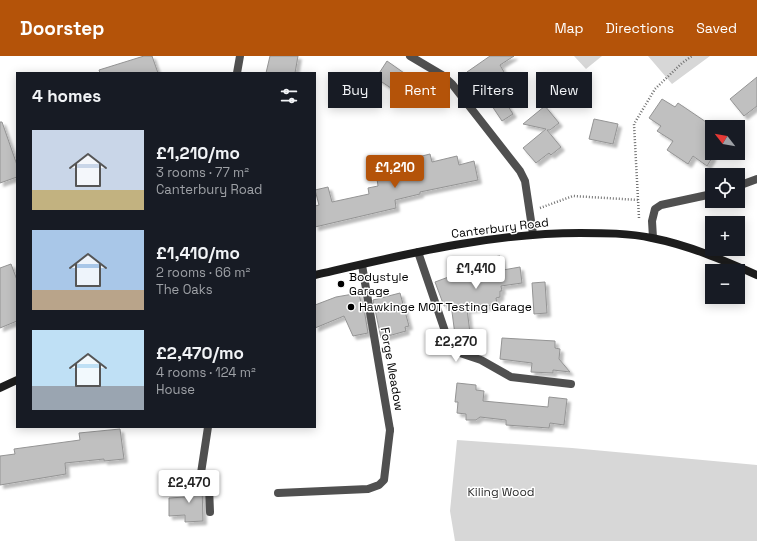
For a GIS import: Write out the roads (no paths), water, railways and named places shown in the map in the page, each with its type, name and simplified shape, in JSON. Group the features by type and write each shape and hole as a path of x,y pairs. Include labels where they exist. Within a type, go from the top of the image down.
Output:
{"street":[{"path":"237,72 240,56"},
{"path":"410,56 442,75 452,84 514,162 525,181 528,213 533,234"},
{"path":"745,184 757,180"},
{"path":"653,238 652,221 655,209 705,196"},
{"name":"Canterbury Road","path":"316,276 435,248 533,234 599,233 653,238 704,253 757,275"},
{"path":"418,252 452,348 463,355 481,360 511,377 572,384"},
{"name":"Forge Meadow","path":"278,492 368,489 379,485 384,480 390,430 362,264"},
{"path":"0,388 16,380"},
{"path":"208,428 201,469 209,487 210,512"}],"place":[{"name":"Bodystyle Garage","path":"341,284"},
{"name":"Hawkinge MOT Testing Garage","path":"351,307"}],"park label":[{"name":"Kiling Wood","path":"501,492"}]}
